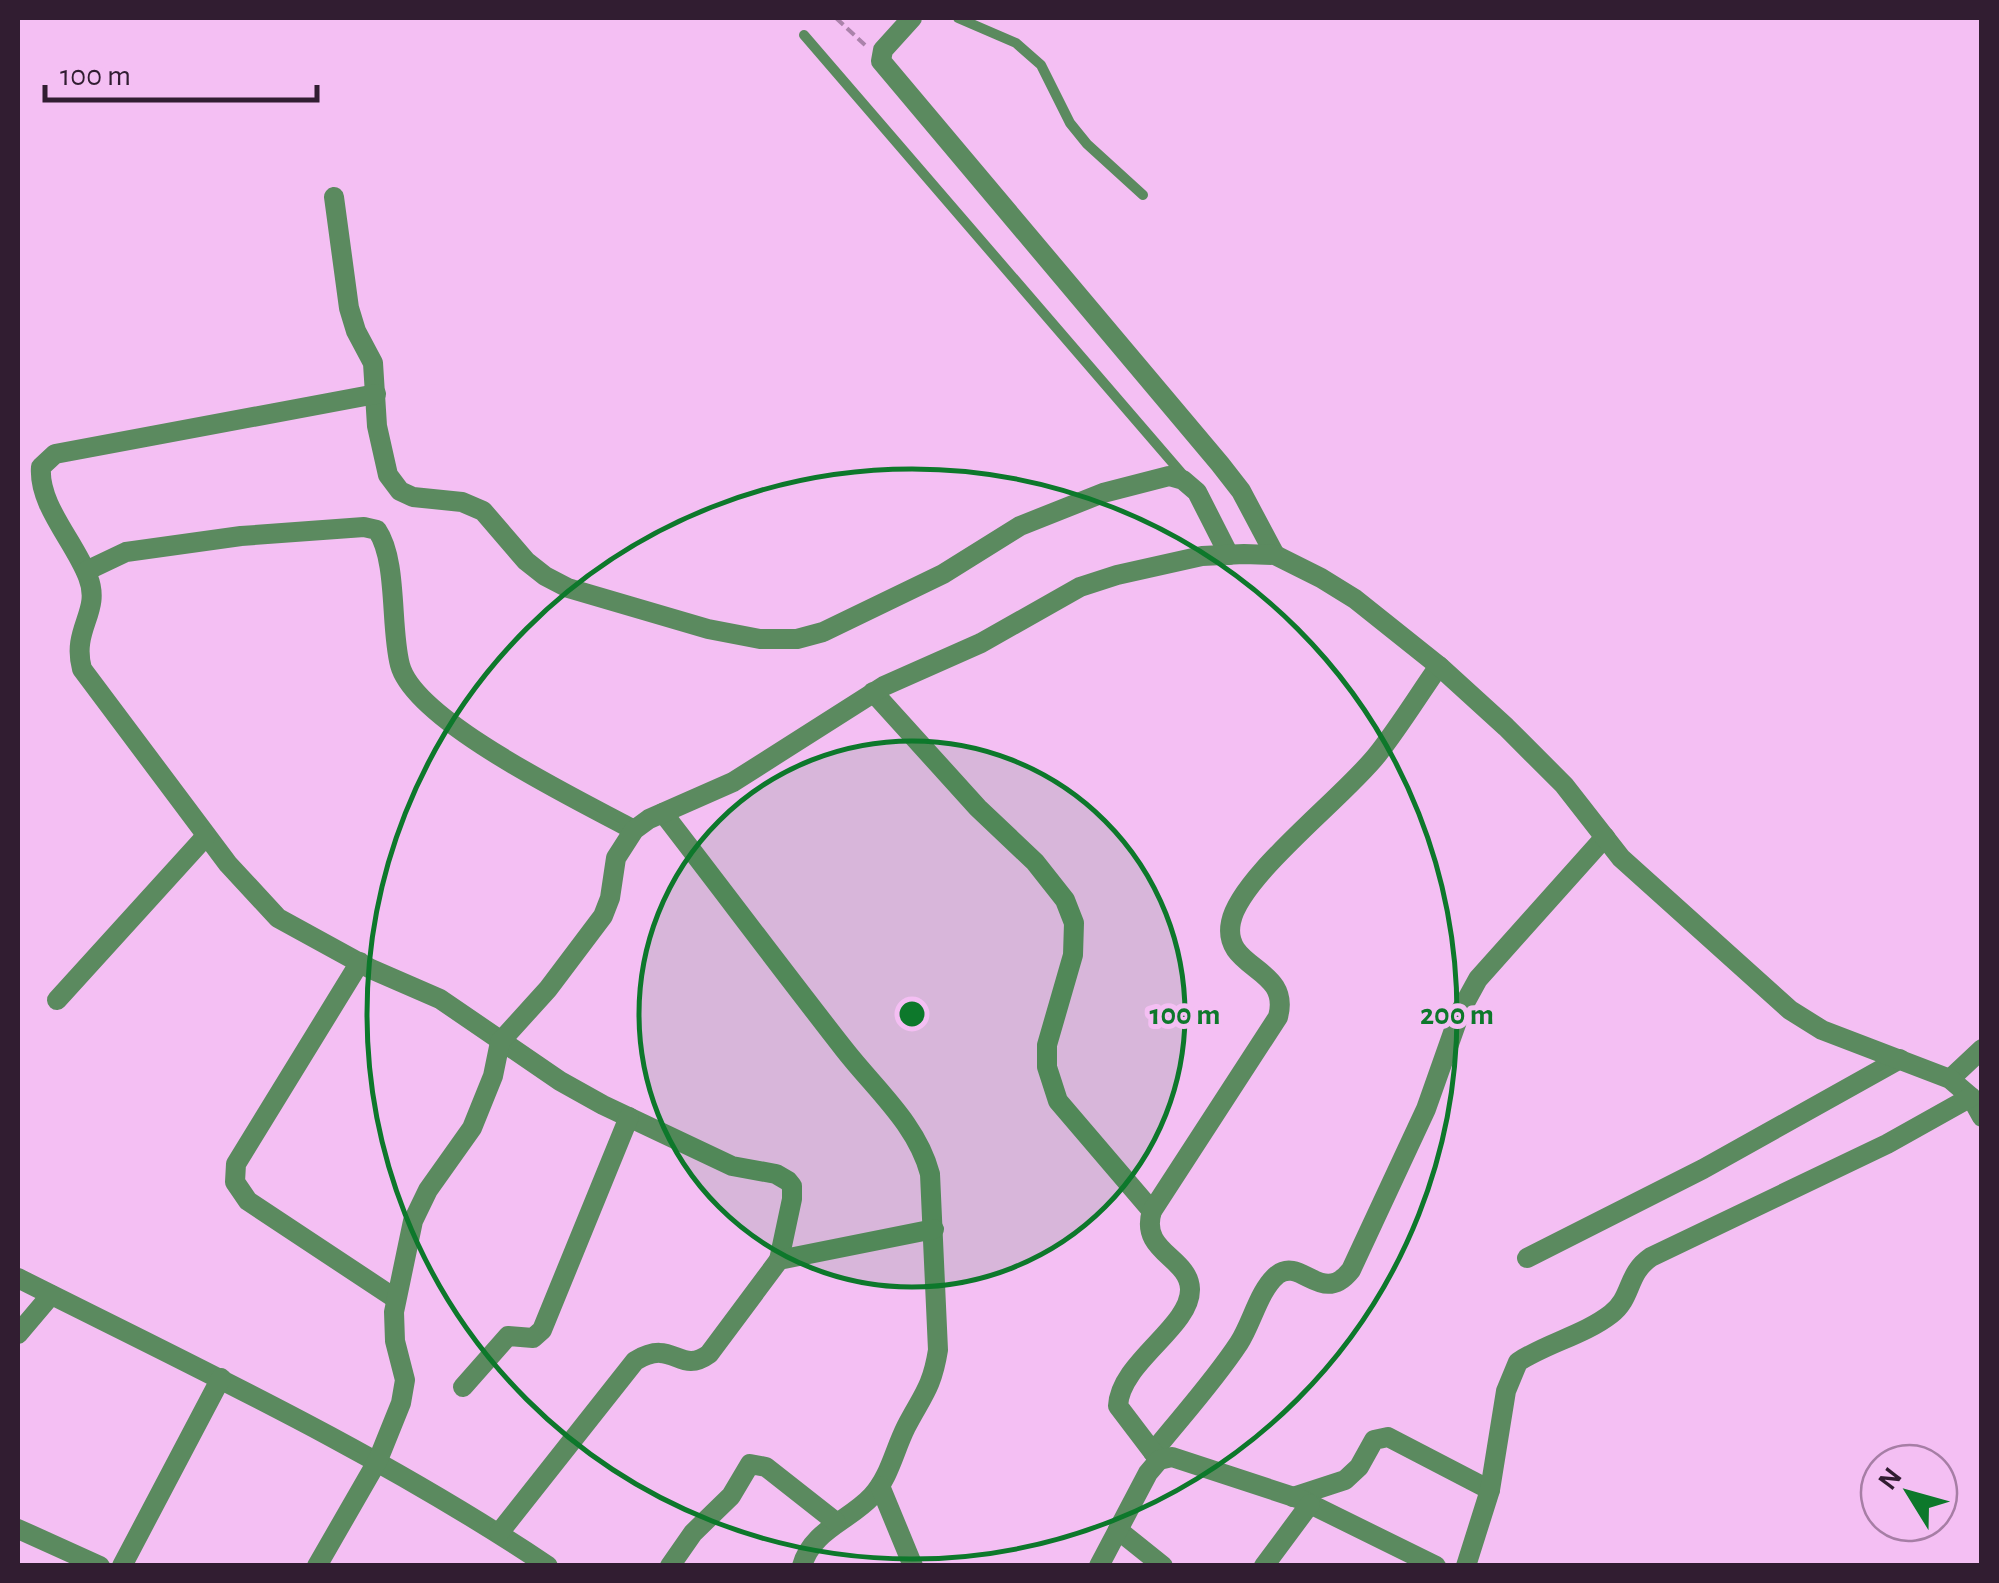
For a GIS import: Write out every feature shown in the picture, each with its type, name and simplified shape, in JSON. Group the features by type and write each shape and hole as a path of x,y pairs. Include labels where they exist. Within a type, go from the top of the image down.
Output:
{"street":[{"path":"912,18 883,50 882,61 1231,478 1275,556"},
{"path":"334,196 349,308 356,332 373,363 382,458 388,476 400,491 413,497 462,502 483,511 526,561 568,588 708,629 760,639 797,639 823,632 943,574 1020,526 1104,493 1169,476 1183,480 1197,492 1228,554"},
{"path":"376,394 55,454 41,467 43,489 93,593 78,640 82,670 206,836 278,918 440,999 560,1080 629,1117 732,1166 776,1174 792,1186 779,1260 709,1354 691,1363 662,1352 650,1352 635,1361 499,1533"},
{"path":"86,572 126,552 194,542 364,527 377,530 392,592 401,669 412,690 515,767 634,830"},
{"path":"317,1566 378,1460 401,1403 405,1380 395,1341 396,1299 413,1221 428,1190 472,1128 494,1076 500,1042 548,989 604,916 616,858 634,830 734,782 872,692 981,643 1080,587 1202,556 1228,554 1275,556 1321,578 1355,599 1439,666 1506,726 1564,785 1622,858 1790,1010 1822,1030 1950,1079 1970,1098 1982,1117"},
{"path":"1436,1566 1301,1500 1185,1459 1156,1456 1118,1406 1119,1394 1187,1304 1190,1290 1187,1278 1153,1240 1149,1230 1152,1211 1278,1017 1282,1001 1278,989 1233,946 1229,928 1234,911 1252,880 1377,755 1439,666"},
{"path":"872,692 978,808 1035,862 1065,900 1074,923 1074,954 1047,1045 1047,1066 1058,1101 1152,1211"},
{"path":"663,813 906,1123 926,1159 934,1229 938,1350 934,1376 880,1486 808,1550 802,1566"},
{"path":"57,1000 206,836"},
{"path":"1099,1566 1156,1456 1242,1339 1272,1280 1280,1272 1292,1270 1329,1286 1343,1281 1352,1270 1426,1109 1461,1010 1478,980 1604,836"},
{"path":"360,962 236,1164 235,1182 248,1202 396,1299"},
{"path":"1950,1079 1982,1049"},
{"path":"1527,1258 1703,1169 1900,1059"},
{"path":"1466,1566 1490,1490 1506,1391 1518,1362 1610,1315 1628,1292 1634,1273 1652,1257 1887,1144 1970,1098"},
{"path":"463,1388 508,1336 532,1338 542,1330 629,1117"},
{"path":"779,1260 934,1229"},
{"path":"18,1278 378,1460 548,1566"},
{"path":"18,1334 51,1295"},
{"path":"122,1566 222,1378"},
{"path":"1264,1566 1301,1500 1354,1474 1374,1440 1388,1437 1490,1490"},
{"path":"670,1566 693,1533 731,1496 750,1464 766,1467 836,1522"},
{"path":"880,1486 913,1566"},
{"path":"18,1529 100,1566"},
{"path":"1118,1530 1163,1566"}],"lane":[{"path":"958,18 1016,42 1041,65 1078,133 1142,195"},
{"path":"804,36 1197,492"}],"path":[{"path":"836,18 882,61"}]}
